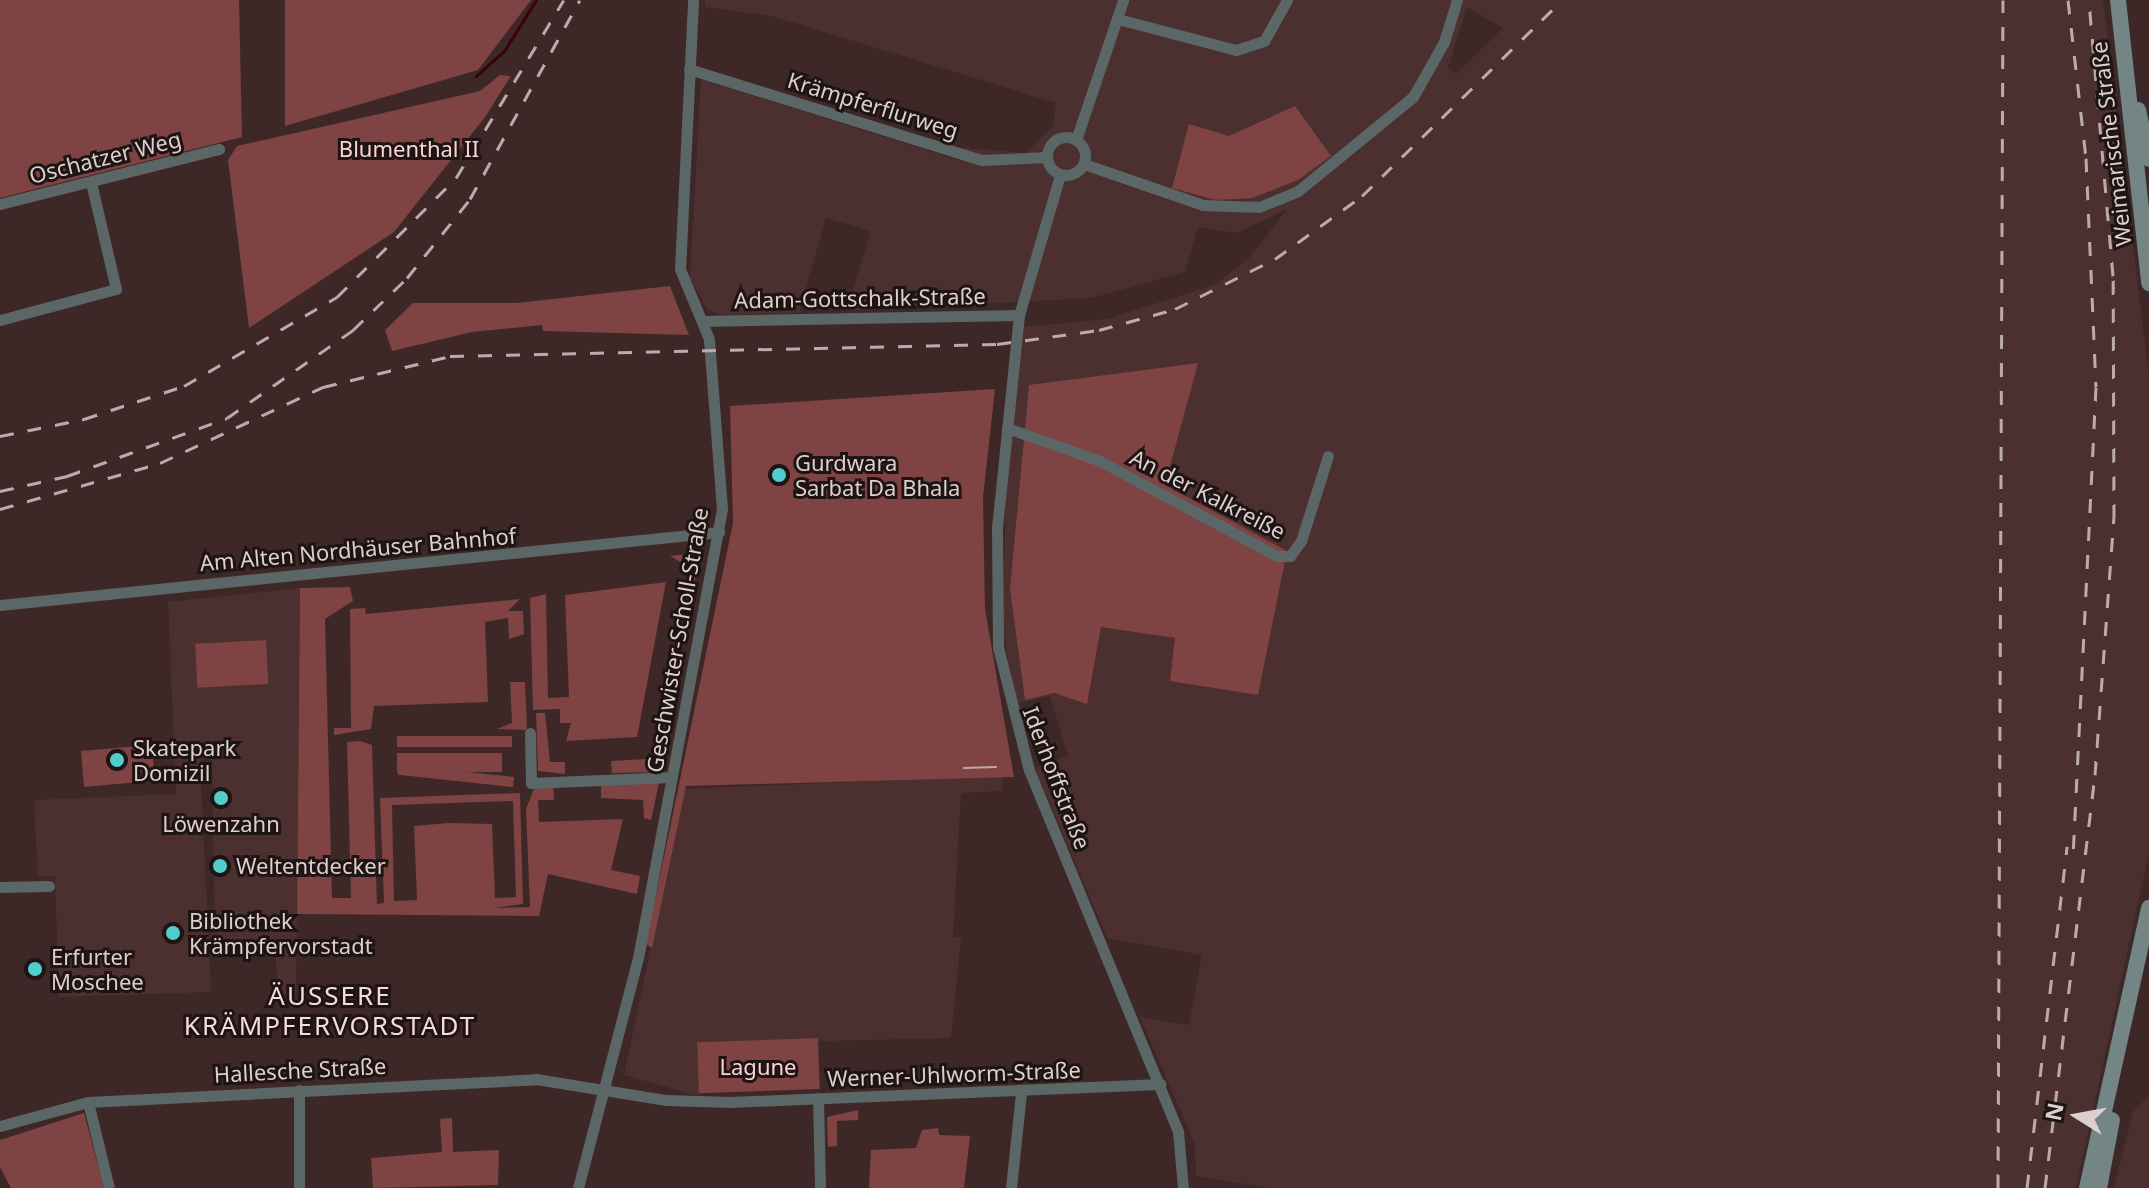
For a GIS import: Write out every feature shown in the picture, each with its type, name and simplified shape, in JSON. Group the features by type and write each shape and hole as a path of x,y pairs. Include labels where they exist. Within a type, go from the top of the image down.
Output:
{"main road":[{"name":"Weimarische Straße","path":"2118,0 2149,283"},
{"name":"Weimarische Straße","path":"2130,0 2149,159"},
{"path":"2087,1188 2149,908"},
{"path":"2099,1188 2149,958"}],"street":[{"name":"Geschwister-Scholl-Straße","path":"578,1188 604,1090 672,777 719,532 719,435 702,321 680,269 693,0"},
{"path":"1084,164 1076,140 1123,0"},
{"path":"1118,19 1236,50 1264,41 1287,0"},
{"path":"1076,140 1056,140 1047,157 1060,175 1084,164 1203,205 1259,207 1298,191 1413,97 1444,42 1457,0"},
{"name":"Krämpferflurweg","path":"689,69 982,160 1047,157"},
{"name":"Oschatzer Weg","path":"0,204 219,149"},
{"name":"Iderhoffstraße","path":"1060,175 1019,315 1007,428 995,620 1009,706 1178,1131 1183,1188"},
{"path":"0,320 116,289 91,182"},
{"name":"Adam-Gottschalk-Straße","path":"702,321 1019,315"},
{"name":"An der Kalkreiße","path":"1007,428 1100,461 1277,556 1290,556 1301,541 1328,456"},
{"name":"Am Alten Nordhäuser Bahnhof","path":"0,605 719,532"},
{"path":"530,733 531,783 672,777"},
{"path":"0,887 49,886"},
{"name":"Hallesche Straße","path":"0,1126 88,1102 536,1079 604,1090"},
{"name":"Werner-Uhlworm-Straße","path":"604,1090 666,1100 1021,1093 1161,1084"},
{"path":"299,1090 299,1188"},
{"path":"1011,1188 1021,1093"},
{"path":"818,1098 820,1188"},
{"path":"88,1102 109,1188"}],"shaded area":[{"path":"705,0 2103,0 2149,377 2149,853 2076,1188 1270,1188 1196,1176 1195,1144 1140,1017 1189,1025 1202,955 1107,938 1035,768 1068,756 1050,696 1015,704 1002,620 1007,476 1024,327 1107,319 1216,284 1250,257 1287,209 1237,233 1198,227 1185,272 1091,298 846,311 871,231 826,218 799,313 721,315 707,309 690,278 701,79 961,161 965,148 1026,153 1053,126 1056,103 772,16 705,7","holes":["1467,7 1503,28 1456,74 1448,67"]},
{"path":"300,588 296,995 279,994 275,952 215,951 212,760 200,759 211,992 59,997 55,876 38,876 34,800 176,794 168,602"},
{"path":"1003,776 1002,791 961,793 953,937 961,938 951,1038 697,1044 699,1096 624,1075 684,789"},
{"path":"2149,1096 2149,1188 2114,1188 2133,1112"}],"green space":[{"path":"0,0 239,0 242,137 0,198"},
{"path":"285,0 531,0 478,70 285,126"},
{"name":"Blumenthal II","path":"500,75 511,76 485,117 394,232 249,328 228,160 237,146 480,91"},
{"path":"1295,106 1331,156 1298,180 1252,198 1216,200 1172,188 1189,124 1229,136"},
{"path":"670,286 689,335 543,331 542,325 472,332 392,351 385,330 413,303 517,303"},
{"path":"1198,363 1165,485 1287,551 1258,695 1170,681 1175,638 1101,627 1087,704 1054,693 1025,700 1010,589 1029,385"},
{"path":"995,389 983,497 985,609 1014,777 686,786 652,948 646,944 733,523 730,406"},
{"path":"696,553 694,598 685,599 691,568 670,556"},
{"path":"666,582 637,737 566,741 571,723 560,723 560,709 533,710 530,598 546,594 548,698 569,697 565,595"},
{"path":"350,587 353,601 325,619 332,898 351,898 347,742 360,741 372,745 377,904 384,903 380,798 520,793 523,904 494,908 530,907 526,809 535,786 553,786 554,800 538,800 539,822 623,819 611,870 640,876 637,894 548,874 539,916 297,914 300,588","holes":["513,801 516,897 495,898 492,824 449,823 414,826 417,900 394,901 392,805"]},
{"path":"520,599 508,611 523,611 524,634 509,639 508,618 485,622 488,702 374,706 371,729 334,735 334,728 351,728 350,609 365,608 366,614"},
{"path":"266,640 268,684 197,688 195,644"},
{"path":"510,682 525,682 527,730 497,729 512,723"},
{"path":"536,713 545,713 550,762 565,762 565,774 538,771"},
{"path":"397,736 512,736 512,747 397,747"},
{"name":"Skatepark Domizil","path":"152,745 154,770 139,771 139,782 84,787 81,751"},
{"path":"397,753 502,753 502,772 397,772"},
{"path":"663,758 661,772 612,773 611,761"},
{"path":"399,765 514,777 513,787 398,775"},
{"path":"659,783 651,820 644,818 643,800 601,798 601,785"},
{"name":"Lagune","path":"818,1038 820,1089 699,1093 697,1042"},
{"path":"858,1110 858,1120 837,1121 837,1146 828,1147 827,1117"},
{"path":"84,1113 104,1188 11,1188 0,1167 0,1140"},
{"path":"452,1118 453,1152 499,1150 498,1185 373,1188 371,1158 442,1152 440,1119"},
{"path":"938,1128 939,1135 970,1136 964,1188 869,1188 871,1150 916,1148 922,1130"}],"waterway":[{"path":"476,76 504,51 536,0"}],"tram line":[{"path":"964,768 996,767"}],"railway":[{"path":"0,436 84,419 184,386 337,297 456,178 564,0"},
{"path":"0,491 67,476 227,418 353,330 407,278 470,199 580,0"},
{"path":"0,509 160,463 323,387 450,356 997,344 1099,330 1175,309 1275,259 1362,196 1562,0"},
{"path":"1998,1188 2003,0"},
{"path":"2068,0 2086,158 2096,387 2073,858"},
{"path":"2045,1188 2095,775 2114,518 2113,276 2089,0"},
{"path":"2027,1188 2067,846"}],"place":[{"name":"Gurdwara Sarbat Da Bhala","path":"779,475"},
{"name":"Skatepark Domizil","path":"117,760"},
{"name":"Löwenzahn","path":"221,798"},
{"name":"Weltentdecker","path":"220,866"},
{"name":"Bibliothek Krämpfervorstadt","path":"173,933"},
{"name":"Erfurter Moschee","path":"35,969"}],"district":[{"name":"ÄUSSERE KRÄMPFERVORSTADT","path":"330,1011"}]}
